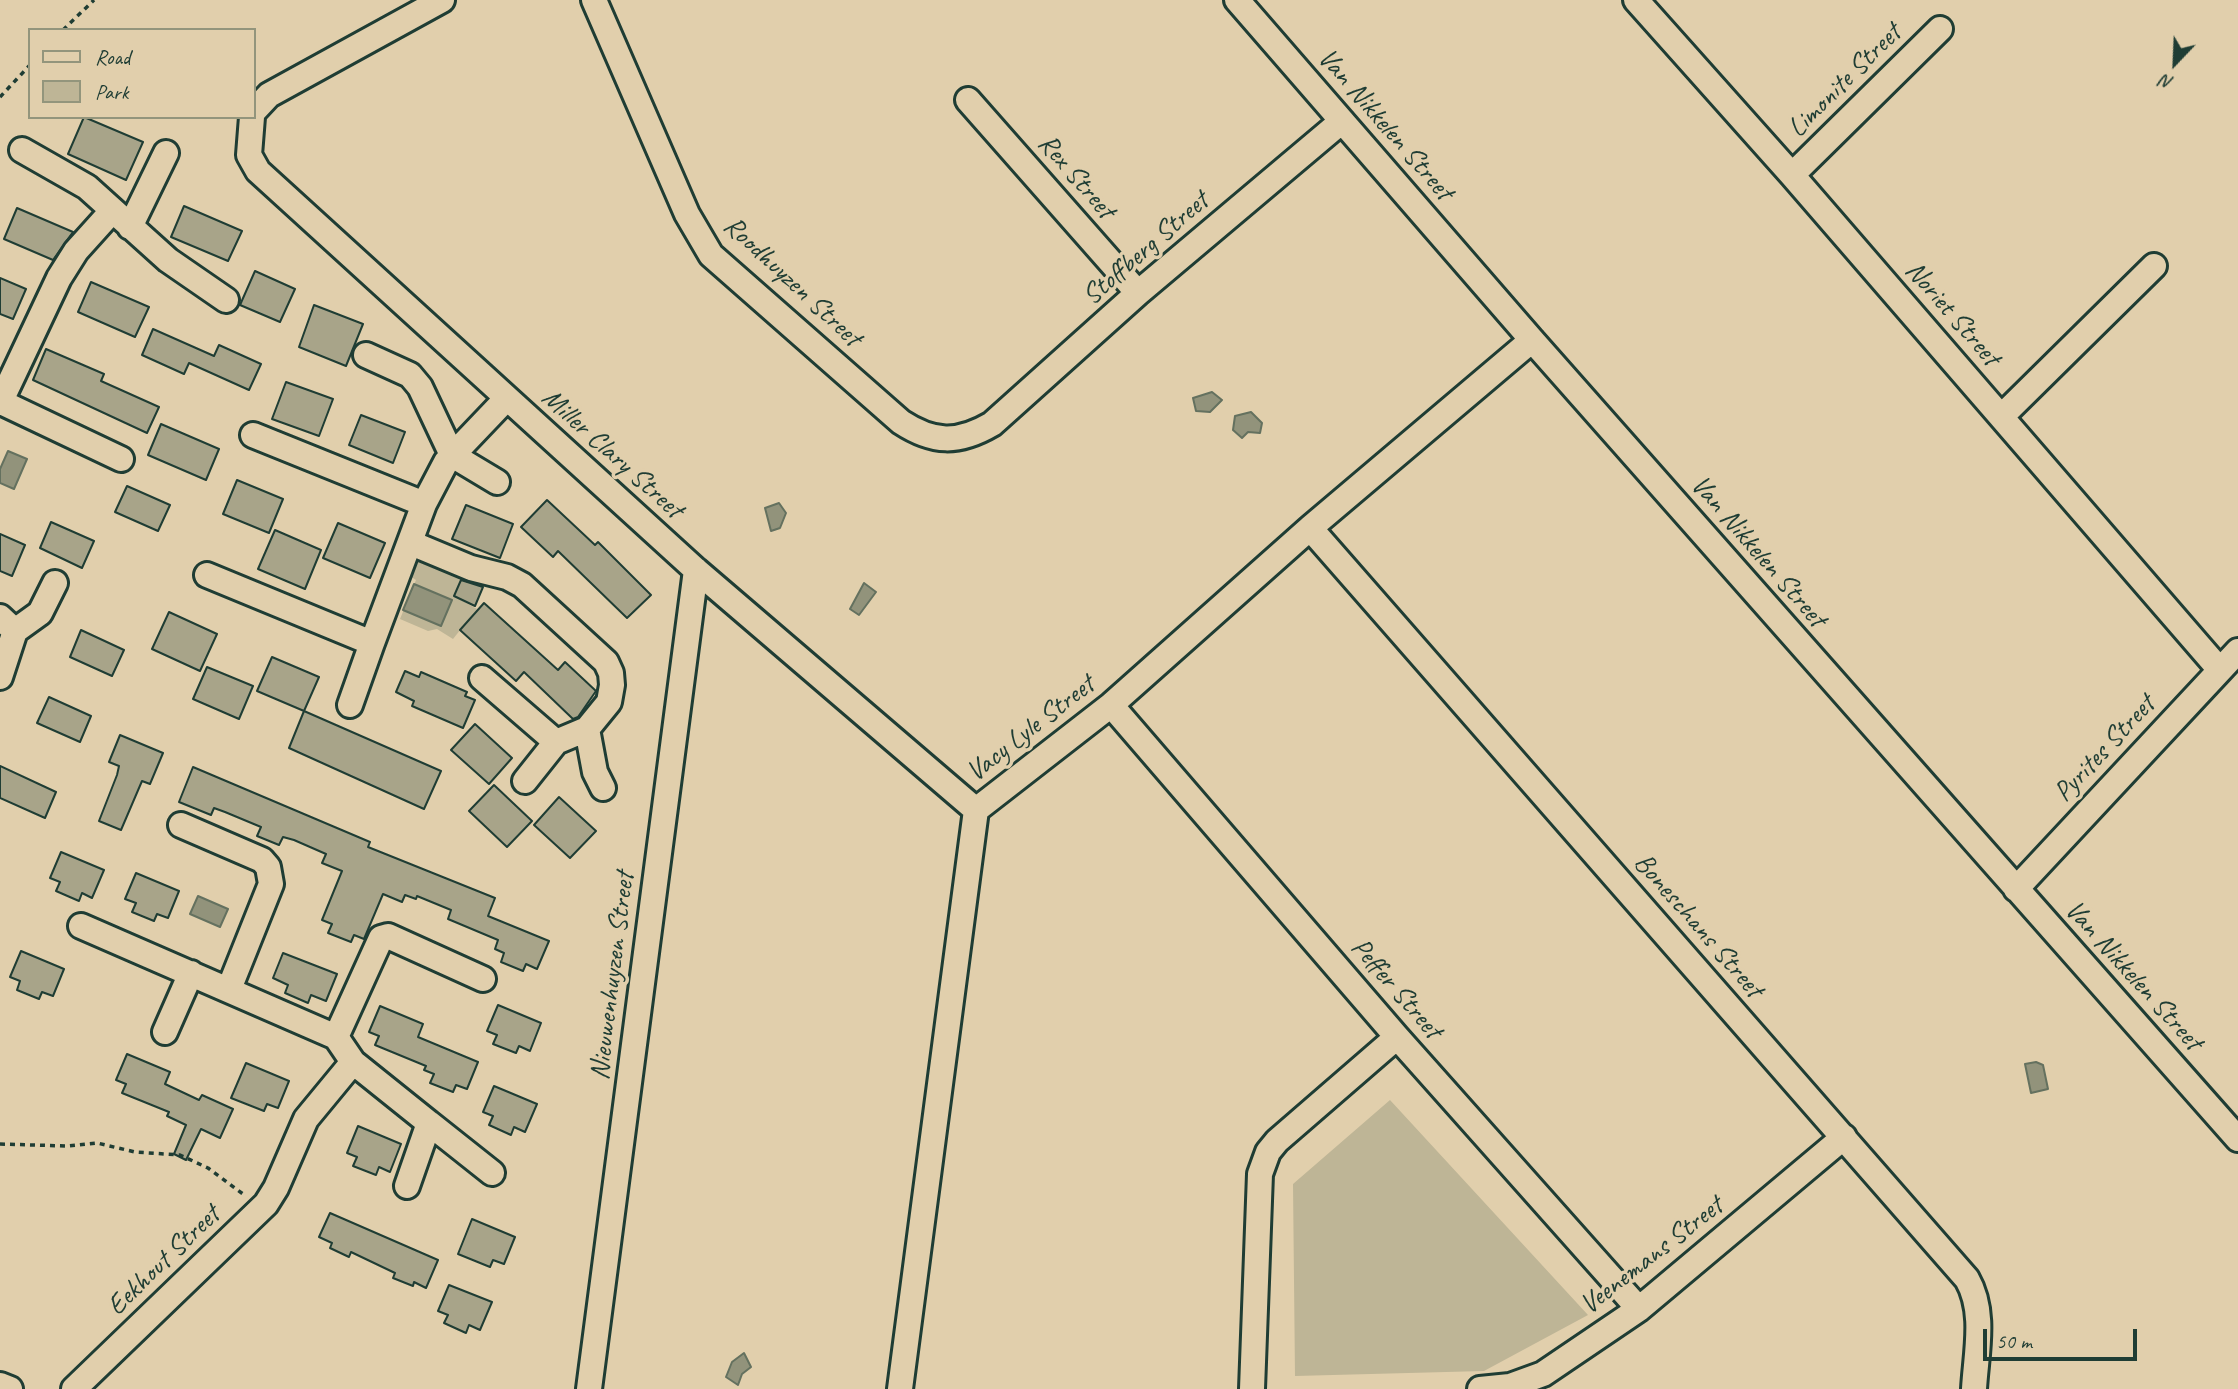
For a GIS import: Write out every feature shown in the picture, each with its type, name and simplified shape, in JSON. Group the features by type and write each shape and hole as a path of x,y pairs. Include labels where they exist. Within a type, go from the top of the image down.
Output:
{"street":[{"path":"256,109 269,95 442,0"},
{"name":"Roodhuyzen Street","path":"594,0 687,214 711,256 901,422 919,434 934,439 953,440 973,436 992,425"},
{"name":"Van Nikkelen Street","path":"1237,0 1532,341 2238,1139"},
{"name":"Noriet Street","path":"1636,0 1793,175 2220,670"},
{"name":"Limonite Street","path":"1793,175 1940,29"},
{"name":"Rex Street","path":"968,100 1139,293"},
{"name":"Miller Clary Street","path":"252,119 249,155 258,171 696,570 976,810"},
{"name":"Stoffberg Street","path":"992,425 1139,293 1342,121"},
{"path":"22,150 68,174 167,260 226,300"},
{"path":"121,459 0,403 59,278 76,251 121,219 166,153"},
{"path":"2002,416 2154,266"},
{"name":"Vacy Lyle Street","path":"900,1389 976,810 1111,705 1310,528 1532,341"},
{"path":"366,355 410,375 431,409 452,455 497,482"},
{"path":"350,705 424,504 452,455 507,398"},
{"path":"253,435 424,504"},
{"name":"Boneschans Street","path":"1310,528 1967,1279 1975,1292 1978,1315 1974,1389"},
{"path":"411,542 471,568 507,577 522,584 606,663 612,685 609,702 587,729 556,742 525,780"},
{"name":"Nieuwenhuyzen Street","path":"589,1389 696,570"},
{"path":"207,575 372,643"},
{"path":"0,677 7,624 40,613 55,583"},
{"name":"Pyrites Street","path":"2016,889 2238,651"},
{"path":"482,678 556,742"},
{"name":"Peffer Street","path":"1111,705 1397,1037 1639,1309"},
{"path":"587,729 595,772 603,788"},
{"path":"181,825 262,860 271,875 271,884 229,989"},
{"path":"81,926 336,1037 353,1062 492,1173"},
{"path":"336,1037 381,938 388,936 483,979"},
{"path":"166,1032 191,973"},
{"path":"1252,1389 1259,1174 1263,1164 1277,1142 1397,1037"},
{"name":"Eekhout Street","path":"74,1389 266,1204 306,1119 353,1062"},
{"path":"407,1186 429,1123"},
{"name":"Veenemans Street","path":"1480,1389 1510,1386 1543,1374 1639,1309 1844,1137"},
{"path":"0,1385 10,1389"}],"path":[{"path":"65,28 94,0"},
{"path":"0,97 28,67"},
{"path":"0,1144 67,1146 97,1143 135,1152 180,1155 208,1168 235,1190 266,1204"}],"green space":[{"path":"423,557 462,578 454,596 477,609 453,639 437,629 428,631 400,619 416,580 410,576 417,558"},
{"path":"1390,1100 1588,1315 1484,1371 1295,1376 1293,1184"}],"shaded area":[{"path":"1212,392 1222,400 1210,412 1196,411 1193,398"},
{"path":"1251,412 1262,423 1260,433 1248,432 1242,438 1233,430 1235,416"},
{"path":"8,451 27,459 14,489 0,483 0,469"},
{"path":"779,503 786,513 780,528 771,531 765,508"},
{"path":"864,583 876,592 859,615 850,609"},
{"path":"414,584 452,600 441,626 403,610"},
{"path":"198,896 228,909 220,927 190,914"},
{"path":"2036,1062 2043,1065 2048,1089 2031,1093 2025,1064"},
{"path":"744,1353 751,1367 742,1374 738,1385 726,1377 732,1362"}],"building":[{"path":"83,119 143,142 126,180 68,154"},
{"path":"184,206 242,231 228,261 171,237"},
{"path":"17,208 73,232 53,260 4,239"},
{"path":"255,271 295,289 280,322 240,305"},
{"path":"0,278 26,289 13,319 0,314"},
{"path":"91,282 149,307 135,337 78,312"},
{"path":"314,305 363,324 346,366 299,347"},
{"path":"153,329 214,356 219,345 261,364 249,390 189,363 184,374 142,355"},
{"path":"46,349 104,374 101,381 159,407 147,433 33,380"},
{"path":"286,382 333,399 319,436 272,419"},
{"path":"361,415 405,432 393,463 349,445"},
{"path":"161,424 219,449 206,480 148,455"},
{"path":"237,480 283,499 269,533 223,514"},
{"path":"127,486 170,505 158,531 115,512"},
{"path":"547,500 595,545 598,542 651,595 627,618 558,551 553,557 521,527"},
{"path":"466,505 513,524 500,558 452,539"},
{"path":"51,522 94,541 82,568 40,548"},
{"path":"338,523 385,543 370,578 323,558"},
{"path":"275,530 321,550 305,589 258,569"},
{"path":"0,534 25,545 12,576 0,571"},
{"path":"461,580 483,587 475,606 454,596"},
{"path":"484,603 558,670 565,662 596,691 578,717 573,719 524,672 516,681 460,630"},
{"path":"169,612 217,634 200,671 152,649"},
{"path":"81,630 124,650 112,676 70,657"},
{"path":"272,657 319,677 304,711 257,691"},
{"path":"207,667 253,686 239,719 193,699"},
{"path":"405,671 419,677 421,672 467,692 465,696 475,700 463,728 412,706 414,701 396,692"},
{"path":"49,697 91,716 80,742 37,723"},
{"path":"304,711 441,771 424,809 289,748"},
{"path":"475,724 512,758 489,784 451,750"},
{"path":"120,735 163,753 150,784 142,781 121,830 99,821 117,775 119,766 109,762"},
{"path":"0,766 56,792 45,818 0,798"},
{"path":"193,767 370,842 368,847 495,898 488,916 549,941 537,969 526,964 523,971 501,962 504,953 495,949 498,940 448,919 451,910 417,896 416,899 405,895 402,902 383,894 364,939 354,935 351,942 328,933 332,924 322,920 342,871 322,863 326,854 294,840 283,837 279,845 257,836 261,827 214,808 211,815 179,802"},
{"path":"494,785 532,821 507,847 469,811"},
{"path":"559,797 596,831 570,858 534,825"},
{"path":"61,852 104,870 92,898 82,893 79,901 56,891 60,882 50,878"},
{"path":"136,873 179,891 168,918 157,914 154,921 132,912 136,903 125,899"},
{"path":"21,951 64,969 53,996 42,992 39,999 17,990 20,981 10,977"},
{"path":"283,953 337,974 326,1001 311,995 308,1003 285,993 288,985 273,978"},
{"path":"498,1005 541,1023 530,1051 519,1046 516,1053 493,1044 497,1035 487,1031"},
{"path":"380,1006 423,1024 418,1037 478,1062 467,1089 456,1085 453,1092 430,1083 434,1074 424,1070 426,1066 375,1045 379,1036 369,1032"},
{"path":"127,1054 170,1072 165,1084 199,1100 202,1095 233,1109 220,1138 201,1129 186,1160 174,1154 186,1125 167,1116 169,1112 122,1093 126,1084 116,1080"},
{"path":"246,1063 289,1081 278,1108 267,1104 264,1111 231,1098"},
{"path":"494,1086 537,1104 525,1132 514,1127 511,1135 489,1125 493,1116 483,1112"},
{"path":"358,1126 401,1144 390,1172 379,1167 376,1175 353,1166 357,1157 347,1153"},
{"path":"330,1213 438,1260 426,1288 414,1282 413,1286 393,1278 395,1273 351,1252 349,1257 330,1248 332,1243 319,1237"},
{"path":"472,1219 515,1237 504,1264 493,1260 490,1267 458,1254"},
{"path":"449,1285 492,1302 480,1330 469,1325 466,1333 444,1323 448,1315 438,1311"}]}
